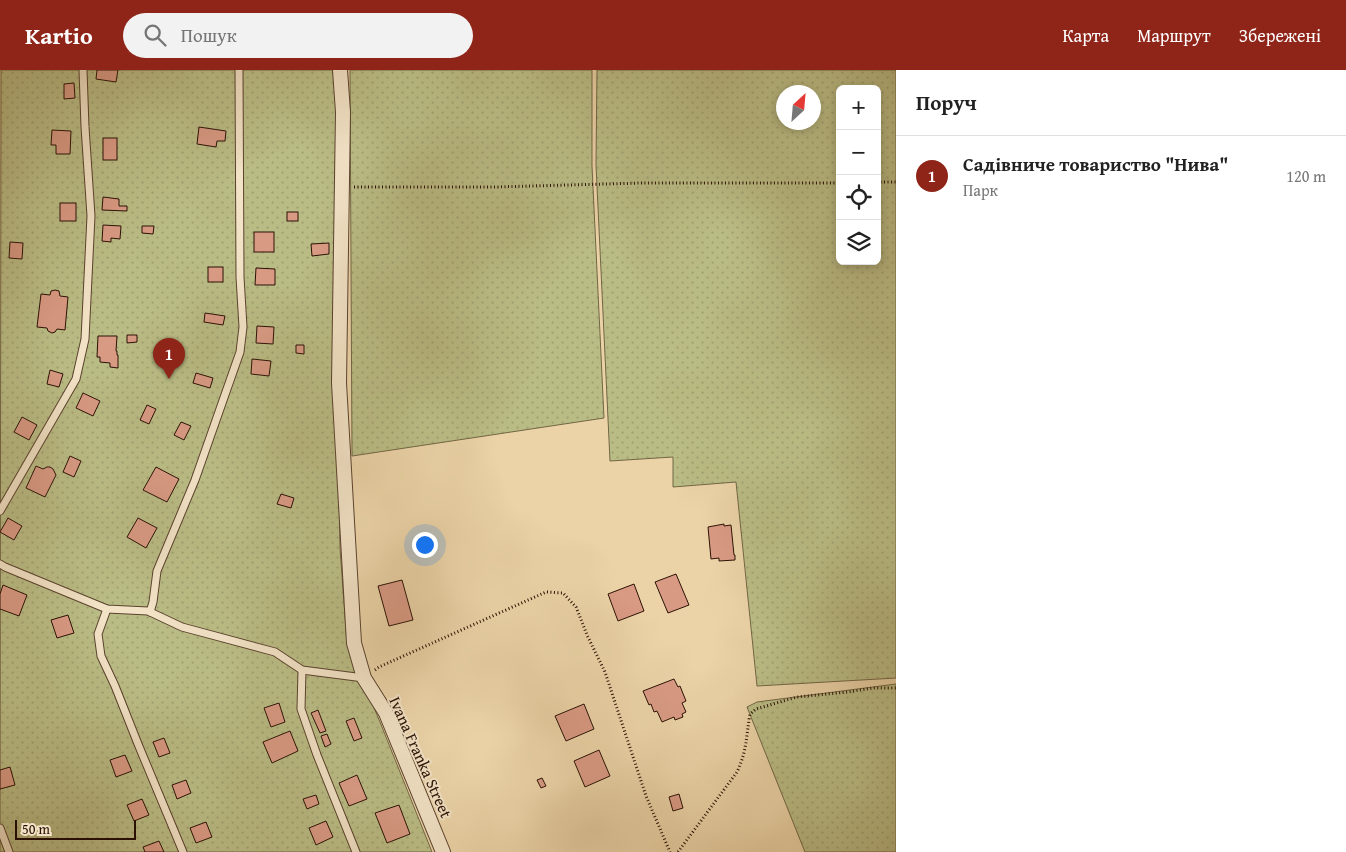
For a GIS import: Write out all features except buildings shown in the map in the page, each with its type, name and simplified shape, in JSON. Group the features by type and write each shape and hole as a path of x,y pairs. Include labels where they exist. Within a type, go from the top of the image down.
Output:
{"street":[{"name":"Ivana Franka Street","path":"340,70 343,112 338,383 354,643 364,678 386,713 443,852"}],"lane":[{"path":"0,511 76,379 85,338 91,216 83,70"},
{"path":"150,612 157,571 195,480 240,352 243,327 240,277 238,70"},
{"path":"0,564 107,609 150,612 182,627 275,652 302,670 364,678"},
{"path":"107,609 98,634 101,656 183,852"},
{"path":"302,670 301,708 316,755 356,852"},
{"path":"0,828 9,852"}],"path":[{"path":"881,182 896,182"},
{"path":"341,187 494,187 642,183 836,183"},
{"path":"364,678 379,667 546,592 563,593 576,607 605,672 646,796 670,852"},
{"path":"678,852 737,772 747,743 750,714 756,709 797,697 873,688 896,688"}],"green space":[{"path":"1,70 336,70 335,211 340,548 347,644 432,852 0,852"},
{"path":"350,70 592,70 592,166 604,418 352,456"},
{"path":"597,70 896,70 896,678 757,686 736,482 673,487 673,457 610,461 596,165"},
{"path":"896,684 896,852 805,852 747,707 757,702"}],"place":[{"name":"Садівниче товариство \"Нива\"","path":"169,379"}]}
